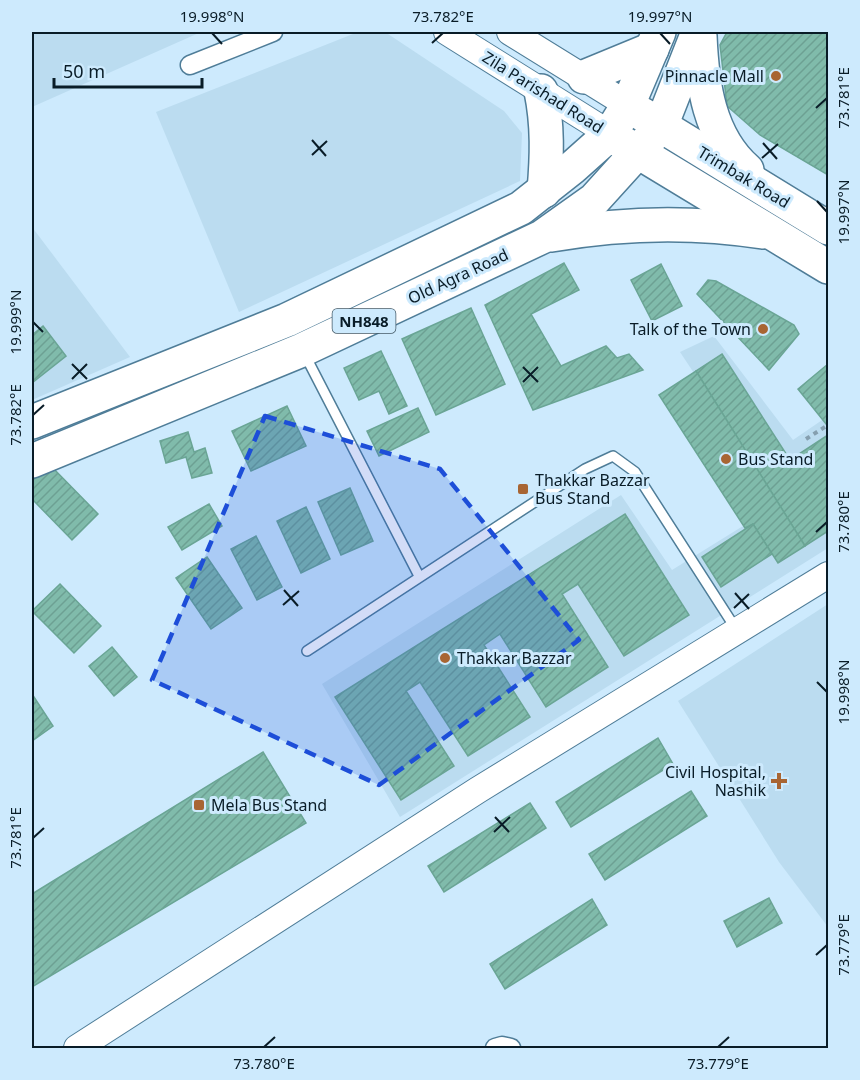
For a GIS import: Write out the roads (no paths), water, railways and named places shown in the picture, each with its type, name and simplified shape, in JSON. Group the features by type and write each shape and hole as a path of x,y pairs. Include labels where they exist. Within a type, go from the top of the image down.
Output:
{"highway":[{"path":"699,32 701,70 709,109 724,143 739,163 781,200"},
{"name":"Old Agra Road","path":"32,461 302,350 542,237 594,200 661,126 699,32"},
{"path":"584,77 656,40"},
{"name":"Old Agra Road","path":"32,422 287,320 521,208 609,134 628,105 656,40"},
{"path":"541,91 547,133 544,191"},
{"name":"Zila Parishad Road","path":"628,105 661,126"},
{"name":"Trimbak Road","path":"661,126 828,228"},
{"name":"Zila Parishad Road","path":"609,134 637,154"},
{"name":"Trimbak Road","path":"637,154 776,234 828,267"},
{"path":"542,237 588,229 648,225 744,229 776,234"}],"street":[{"path":"190,65 273,32"},
{"name":"Zila Parishad Road","path":"447,32 609,134"},
{"name":"Zila Parishad Road","path":"510,32 628,105"},
{"path":"77,1048 478,790 828,575"},
{"path":"495,1048 502,1046 511,1048"}],"lane":[{"path":"302,350 419,576"},
{"path":"307,651 585,469 613,456 635,472 737,631"}],"place":[{"name":"Pinnacle Mall","path":"776,76"},
{"name":"Talk of the Town","path":"763,329"},
{"name":"Bus Stand","path":"726,459"},
{"name":"Thakkar Bazzar Bus Stand","path":"523,489"},
{"name":"Thakkar Bazzar","path":"445,658"},
{"name":"Civil Hospital, Nashik","path":"779,781"},
{"name":"Mela Bus Stand","path":"199,805"}]}
